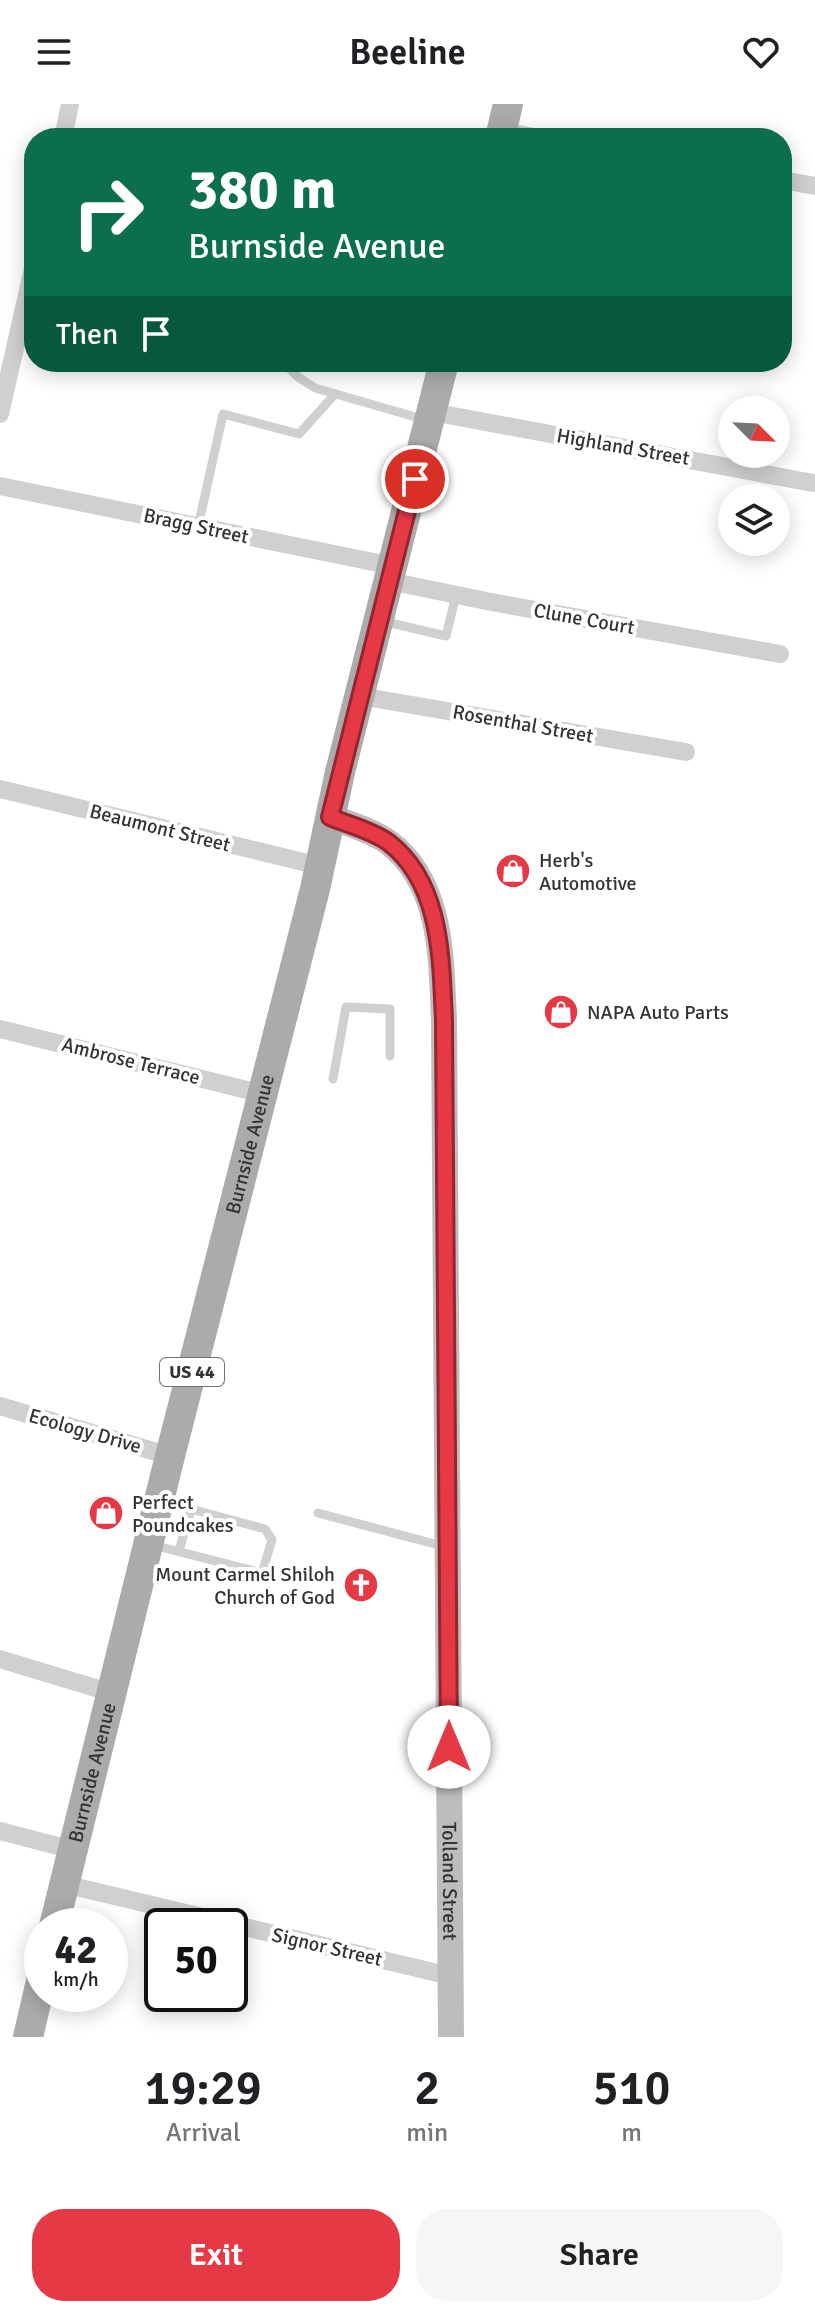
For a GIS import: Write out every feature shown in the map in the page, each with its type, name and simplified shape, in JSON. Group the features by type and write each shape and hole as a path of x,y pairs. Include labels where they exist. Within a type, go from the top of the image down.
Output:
{"main road":[{"name":"Burnside Avenue","path":"58,1908 431,417 434,372"},
{"name":"Tolland Street","path":"330,817 388,842 410,864 430,902 439,939 444,1020 451,2037"},
{"path":"28,2037 34,2012"}],"street":[{"path":"65,128 70,104"},
{"path":"792,182 815,186"},
{"path":"0,414 24,308"},
{"name":"Highland Street","path":"431,417 813,483"},
{"name":"Bragg Street","path":"0,486 198,527 391,574"},
{"name":"Clune Court","path":"391,574 456,595 780,654"},
{"name":"Rosenthal Street","path":"360,696 686,752"},
{"name":"Beaumont Street","path":"0,789 320,866"},
{"name":"Ambrose Terrace","path":"0,1029 263,1094"},
{"name":"Ecology Drive","path":"0,1406 170,1456"},
{"path":"0,1659 112,1693"},
{"path":"0,1831 73,1850"},
{"name":"Signor Street","path":"64,1884 450,1976"}],"lane":[{"path":"293,372 315,388 431,417"},
{"path":"198,527 223,414 299,434 335,394"},
{"path":"379,621 446,636 456,595"},
{"path":"333,1079 346,1007 390,1009 390,1056"},
{"path":"149,1543 262,1573 272,1540 265,1529 159,1502"},
{"path":"179,1551 191,1509"},
{"path":"318,1513 448,1547"}],"place":[{"name":"Herb's Automotive","path":"513,871"},
{"name":"NAPA Auto Parts","path":"561,1012"},
{"name":"Perfect Poundcakes","path":"106,1513"},
{"name":"Mount Carmel Shiloh Church of God","path":"361,1585"}],"route":[{"path":"415,479 330,817 388,842 410,864 430,902 439,939 444,1020 449,1747"}]}
